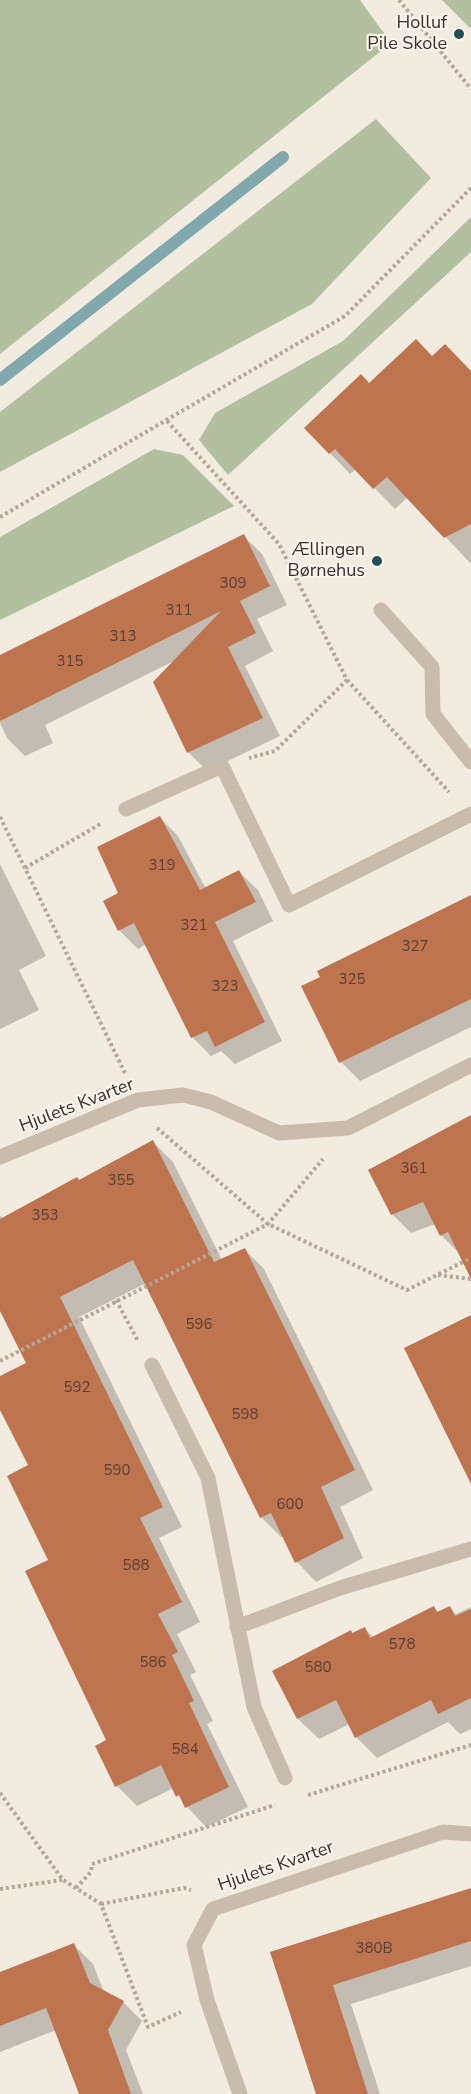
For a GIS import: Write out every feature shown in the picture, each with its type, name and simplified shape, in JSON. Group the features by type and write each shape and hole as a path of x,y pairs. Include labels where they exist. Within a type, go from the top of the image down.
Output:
{"street":[{"path":"381,610 432,668 433,714 471,762"},
{"path":"126,808 222,766 289,905 470,814"},
{"name":"Hjulets Kvarter","path":"0,1157 138,1100 183,1095 211,1102 279,1133 348,1128 471,1065"},
{"path":"152,1365 208,1478 254,1707 285,1778"},
{"path":"237,1627 339,1588 471,1549"},
{"name":"Hjulets Kvarter","path":"240,2094 207,2001 194,1945 213,1909 443,1832 471,1834"}],"path":[{"path":"399,0 471,89"},
{"path":"0,517 345,316 471,188"},
{"path":"167,421 279,544 347,680 470,814"},
{"path":"222,766 275,751 347,680"},
{"path":"25,868 126,808"},
{"path":"0,1361 268,1224 348,1128"},
{"path":"438,1274 471,1279"},
{"path":"116,1300 152,1365"},
{"path":"306,1796 471,1745"},
{"path":"0,1793 63,1880 101,1905 148,2027 207,2001"},
{"path":"76,1888 91,1872 92,1864 285,1802"},
{"path":"0,1889 63,1880"},
{"path":"101,1905 184,1888 206,1897 213,1909"}],"green space":[{"path":"0,0 360,0 391,43 0,354"},
{"path":"442,0 471,0 471,29"},
{"path":"376,119 431,178 312,304 0,472 0,412"},
{"path":"471,217 471,252 228,475 199,440 215,413 343,341"},
{"path":"154,449 183,455 234,506 0,620 0,537"}],"building":[{"path":"416,339 432,356 445,344 471,371 471,524 444,538 387,477 373,489 335,449 329,454 304,428 361,374 369,383"},
{"path":"244,534 270,586 240,601 256,633 228,647 263,718 187,753 153,682 221,611 0,721 0,655"},
{"path":"160,816 200,890 239,870 256,902 215,922 265,1022 215,1047 207,1031 191,1038 134,923 118,931 103,901 118,893 97,847"},
{"path":"471,895 471,999 339,1063 301,986 320,977 317,971"},
{"path":"471,1115 471,1279 448,1232 440,1236 423,1202 391,1215 368,1170"},
{"path":"153,1140 214,1262 245,1248 355,1470 321,1487 344,1538 295,1563 271,1513 260,1518 133,1260 60,1297 163,1507 140,1518 182,1602 158,1614 178,1652 172,1655 194,1701 189,1703 229,1787 185,1808 179,1795 176,1797 161,1765 115,1787 95,1746 106,1740 25,1571 48,1560 7,1476 28,1465 0,1410 0,1376 26,1363 0,1311 0,1219 77,1177 79,1180"},
{"path":"471,1315 471,1484 404,1348"},
{"path":"434,1606 437,1612 450,1606 455,1616 471,1609 471,1698 438,1714 431,1700 355,1738 336,1700 297,1719 272,1671 351,1630 352,1633 365,1627 370,1638"},
{"path":"471,1888 471,1941 333,1985 368,2094 316,2094 270,1952"},
{"path":"74,1943 90,1983 124,2001 108,2030 131,2094 79,2094 46,2008 0,2026 0,1972"}],"waterway":[{"path":"0,380 283,157"}],"place":[{"name":"Holluf Pile Skole","path":"459,34"},
{"name":"Ællingen Børnehus","path":"377,561"}]}
